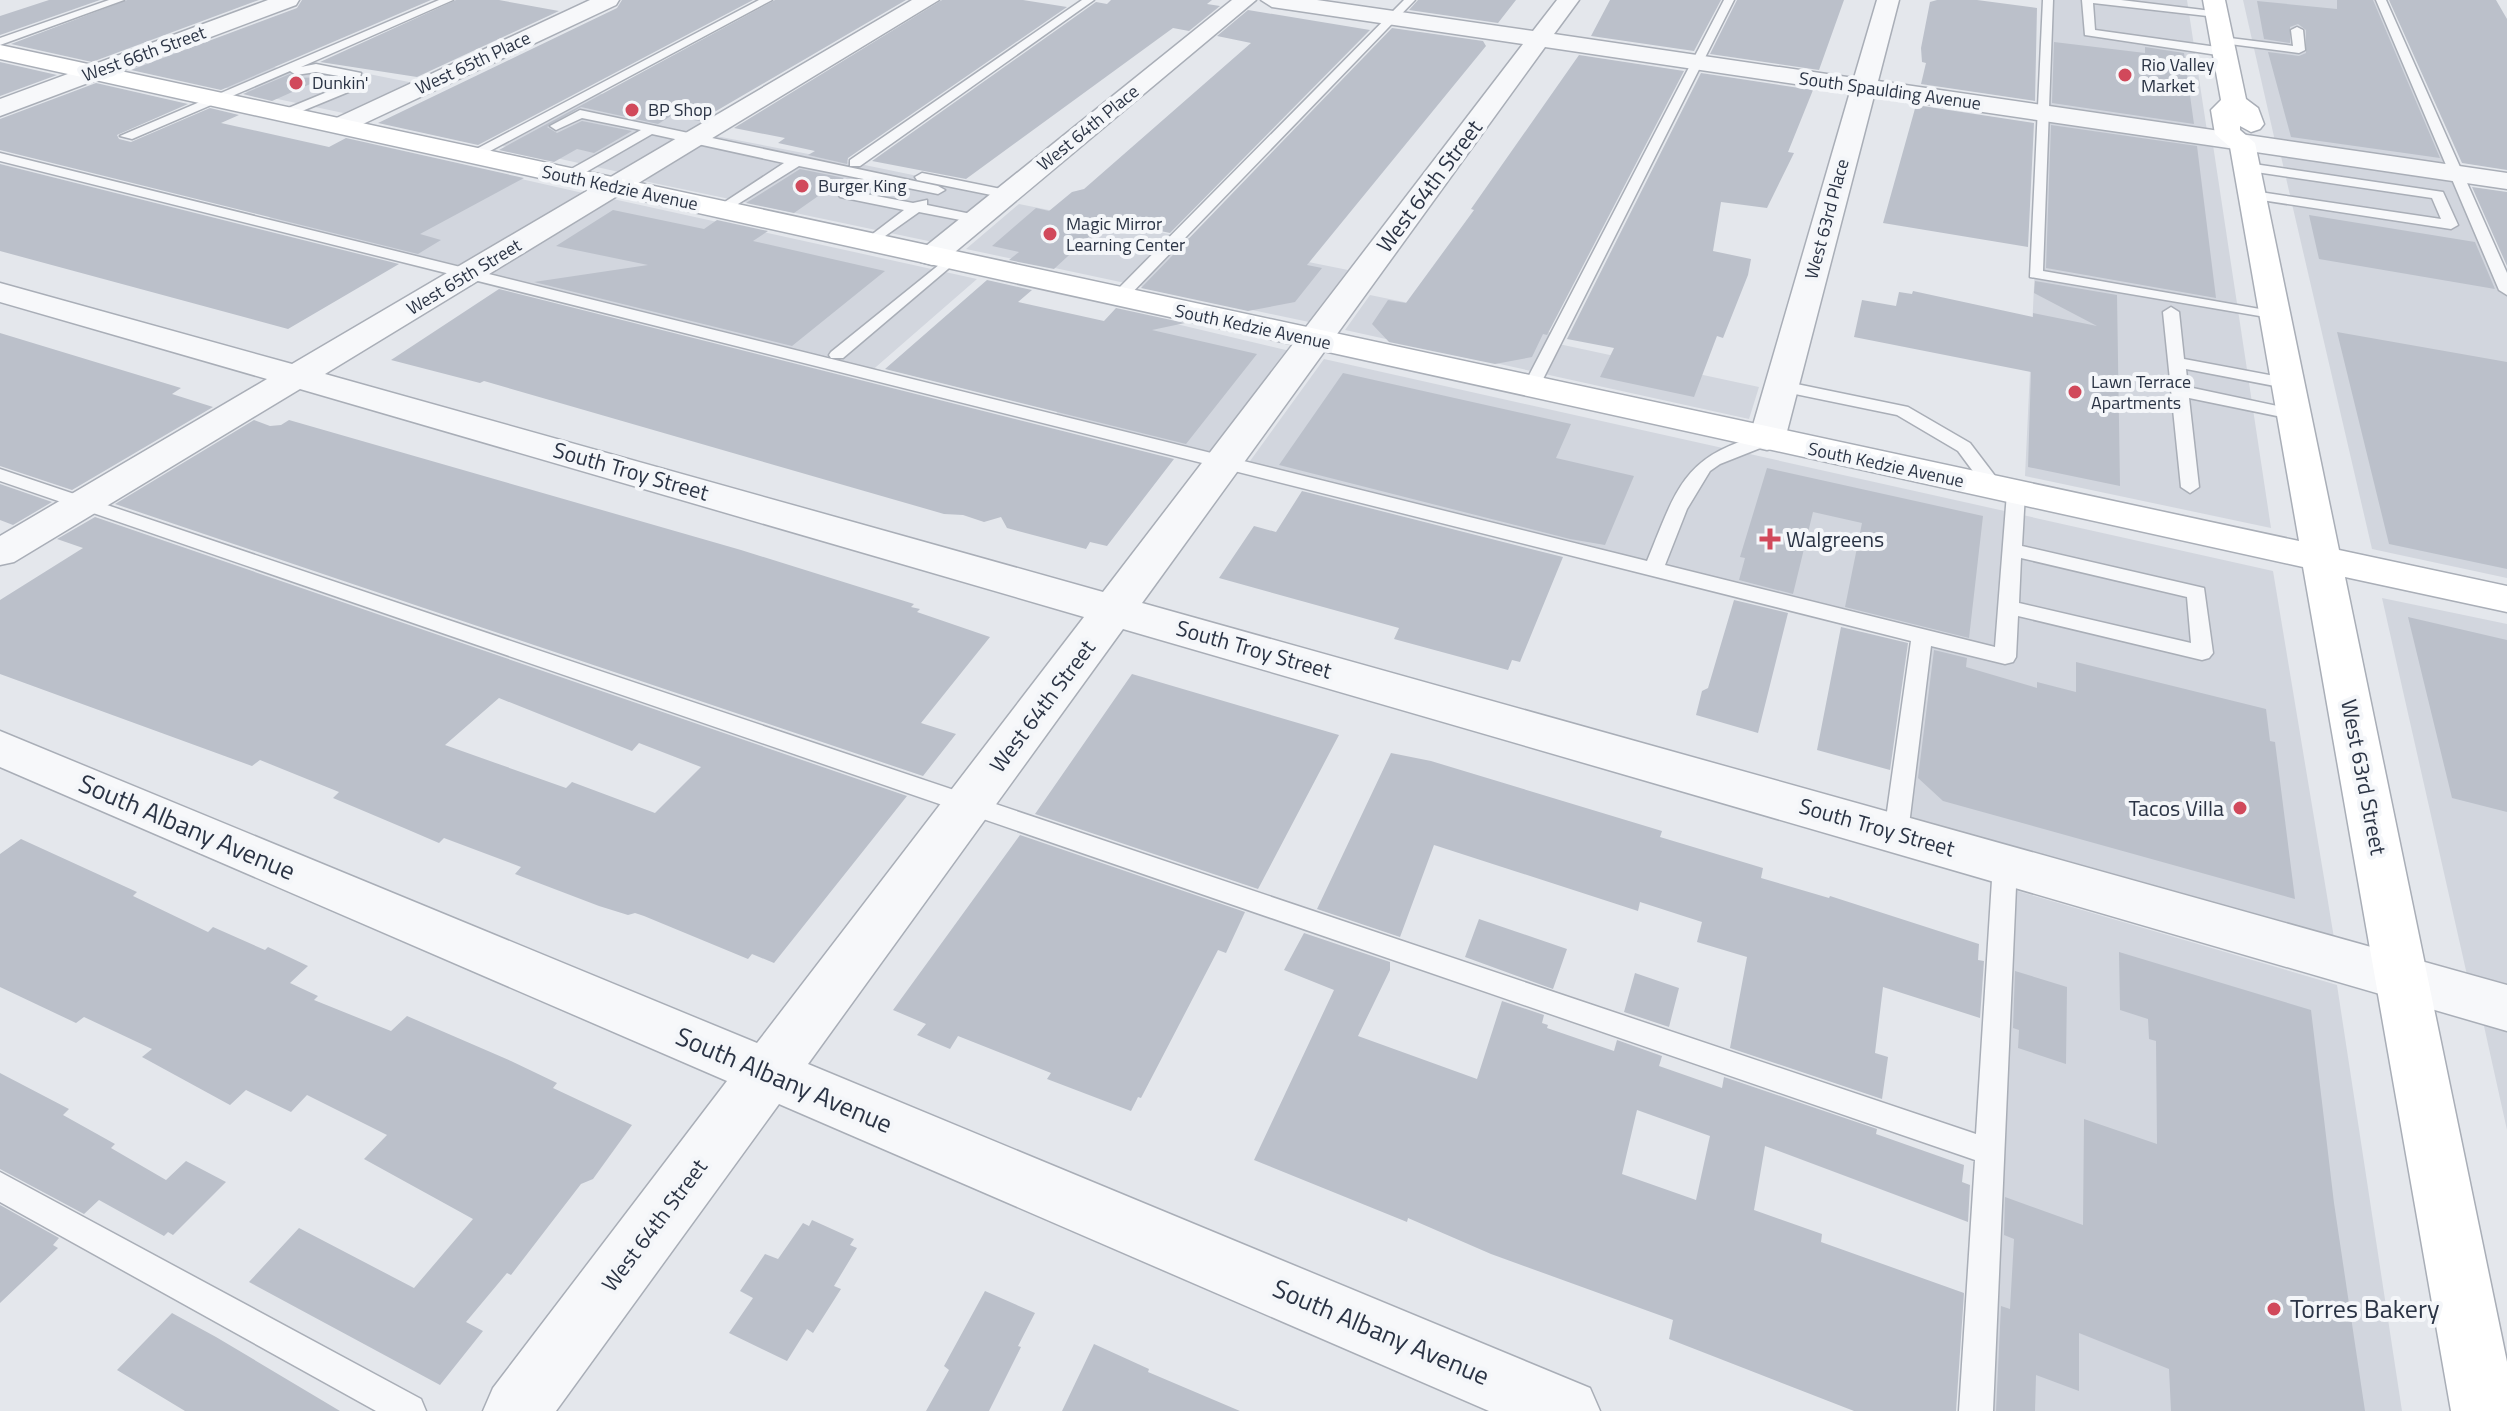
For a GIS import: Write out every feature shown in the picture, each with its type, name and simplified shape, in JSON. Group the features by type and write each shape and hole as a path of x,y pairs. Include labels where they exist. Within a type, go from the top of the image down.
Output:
{"main road":[{"name":"West 63rd Street","path":"2215,7 2234,102 2224,110 2228,134 2247,168 2277,317 2484,1411"},
{"name":"South Kedzie Avenue","path":"0,52 2507,599"}],"street":[{"name":"West 66th Street","path":"0,108 288,0"},
{"name":"West 65th Place","path":"339,126 608,0"},
{"name":"West 65th Street","path":"0,553 928,0"},
{"name":"West 64th Place","path":"941,258 976,219 1245,0"},
{"name":"South Spaulding Avenue","path":"1272,0 2042,113 2247,168 2457,174 2507,181"},
{"name":"West 64th Street","path":"516,1411 1568,0"},
{"name":"West 63rd Place","path":"1767,439 1888,0"},
{"name":"South Troy Street","path":"0,292 2507,1008"},
{"name":"South Albany Avenue","path":"0,748 1567,1411"}],"lane":[{"path":"0,42 119,0"},
{"path":"223,100 448,0"},
{"path":"483,158 767,0"},
{"path":"1006,194 855,163 1089,0"},
{"path":"1119,297 1410,0"},
{"path":"1531,387 1729,0"},
{"path":"2048,0 2035,274 2277,317"},
{"path":"2215,7 2090,0 2089,33 2160,43 2299,50 2297,30"},
{"path":"2381,0 2507,290"},
{"path":"2154,4 2160,43"},
{"path":"127,136 307,68 357,76 354,85 285,114"},
{"path":"483,158 580,114 653,128 650,130"},
{"path":"569,176 650,130 938,190 871,242"},
{"path":"0,157 2005,657 2012,550 2006,491 1964,447 1902,411 1782,386"},
{"path":"722,210 771,175 797,162"},
{"path":"2247,168 2438,195 2451,225 2247,168"},
{"path":"845,194 976,219"},
{"path":"837,355 941,258"},
{"path":"2171,312 2190,487"},
{"path":"2176,362 2293,399"},
{"path":"2180,391 2293,399"},
{"path":"1653,570 1689,487 1701,471 1712,460 1743,451 1767,439"},
{"path":"0,475 1990,1152"},
{"path":"2008,607 2202,653 2197,593 2012,550"},
{"path":"1896,833 1922,637"},
{"path":"1976,1411 2005,864"},
{"path":"0,1186 409,1411"}],"shaded area":[{"path":"2048,0 2187,0 2207,131 2043,108"},
{"path":"2243,0 2381,0 2454,167 2275,141"},
{"path":"177,48 284,69 303,61 414,83 348,114 128,67"},
{"path":"593,92 717,116 619,172 493,144"},
{"path":"2042,119 2213,145 2271,528 2025,476"},
{"path":"716,136 995,192 933,242 644,181"},
{"path":"401,152 583,193 454,270 261,222"},
{"path":"2280,152 2459,179 2507,290 2507,578 2372,549"},
{"path":"613,199 977,279 869,373 482,277"},
{"path":"1019,204 1348,270 1309,322 966,249"},
{"path":"1370,295 1558,334 1554,343 1759,387 1749,419 1345,330"},
{"path":"1147,317 1290,351 1207,459 1050,420"},
{"path":"1324,359 2273,571 2334,938 1899,817 1922,637 1245,468"},
{"path":"2382,598 2507,624 2507,986 2467,975"},
{"path":"2004,887 2337,985 2402,1411 1976,1411"},
{"path":"2482,1017 2507,1025 2507,1130"}],"building":[{"path":"49,0 100,0 0,35 0,16"},
{"path":"127,0 259,0 92,62 11,44"},
{"path":"302,0 431,0 221,90 131,70 297,8"},
{"path":"456,0 499,0 559,11 417,77 320,62"},
{"path":"622,0 753,0 478,145 378,123 617,8"},
{"path":"775,0 906,0 699,121 671,116 658,124 581,107 547,127 557,133 582,121 632,131 594,153 577,149 554,162 499,150"},
{"path":"942,0 1023,0 1067,7 848,158 847,164 808,155 815,151 778,143 785,138 734,128"},
{"path":"1111,0 1212,0 1207,4 1220,6 1189,31 1173,28 966,179 872,161 1096,2 1107,4"},
{"path":"1418,0 1516,0 1498,23 1409,10"},
{"path":"1610,0 1721,0 1694,51 1591,36"},
{"path":"1737,0 1844,0 1819,70 1710,54"},
{"path":"1977,0 2037,8 2035,101 1921,84 1926,63 1922,62 1921,48 1930,2"},
{"path":"2337,0 2373,0 2440,158 2291,137 2268,52 2299,56 2306,53 2306,30 2298,24 2290,27 2290,43 2264,39 2257,1 2337,9"},
{"path":"2389,0 2496,0 2507,19 2507,170 2462,163"},
{"path":"1248,10 1370,30 1170,233 1107,220 1054,269 1009,260 1019,252 992,246 1036,208 1049,211 1072,192 1084,189 1251,43 1217,36"},
{"path":"1392,28 1483,41 1486,46 1307,265 1322,268 1295,302 1248,311 1141,288"},
{"name":"Rio Valley Market","path":"2054,42 2145,53 2145,47 2184,53 2194,124 2052,103"},
{"path":"1579,55 1684,71 1547,335 1543,334 1532,357 1495,364 1389,342 1372,324 1388,300 1406,303 1474,210 1471,209"},
{"path":"0,62 57,75 0,96"},
{"path":"1701,73 1813,90 1788,152 1794,153 1767,208 1721,202 1713,251 1751,259 1748,275 1723,338 1717,336 1694,397 1600,377 1614,348 1567,339"},
{"path":"290,74 296,78 326,77 272,101 243,94"},
{"path":"96,83 188,104 117,135 119,139 131,142 210,108 239,115 221,123 329,147 346,138 524,178 420,234 441,240 418,254 0,150 0,119"},
{"path":"1916,105 2034,123 2028,247 1883,223"},
{"path":"2051,125 2197,146 2216,298 2046,268"},
{"path":"0,164 399,264 288,329 0,251"},
{"name":"Burger King","path":"800,169 844,178 794,213 746,203"},
{"path":"2472,187 2507,192 2507,266"},
{"path":"613,210 704,229 717,220 768,231 753,241 885,271 792,346 534,282 648,265 556,246"},
{"path":"2309,215 2475,242 2495,289 2319,259"},
{"path":"987,280 1032,290 1018,302 1104,321 1116,308 1185,323 1152,330 1257,354 1186,444 885,369"},
{"name":"Lawn Terrace Apartments","path":"2035,281 2117,295 2120,486 2028,467 2031,372 1854,337 1862,300 1896,306 1899,292 1912,294 1913,291 2033,317 2033,313 2097,326 2034,293"},
{"path":"499,289 1174,459 1107,546 1090,542 1086,549 1007,528 1001,517 984,522 963,515 944,514 484,381 480,383 391,360"},
{"path":"2337,332 2507,362 2507,569 2389,544"},
{"path":"0,333 181,388 172,394 213,407 72,490 0,466"},
{"path":"1343,373 1571,424 1556,458 1634,476 1605,545 1570,539 1279,465"},
{"path":"254,420 270,426 289,420 741,550 914,604 911,607 920,609 917,612 990,637 921,723 956,734 923,776 115,504"},
{"name":"Walgreens","path":"1767,468 1983,516 1969,638 1845,607 1862,523 1813,512 1793,594 1739,580 1745,558 1740,557"},
{"path":"0,484 52,502 13,525 0,520"},
{"path":"1302,491 1563,557 1520,662 1512,660 1508,670 1394,639 1399,628 1219,578 1254,526 1276,532"},
{"path":"95,517 907,796 774,963 752,954 748,959 644,916 635,913 628,915 599,906 515,874 521,867 444,838 439,843 333,798 339,792 260,760 252,766 0,674 0,600 83,548 57,539","holes":["499,698 632,751 639,743 701,767 655,813 572,782 566,788 445,745"]},
{"path":"1734,600 1788,613 1758,733 1696,715 1702,691 1708,688"},
{"path":"2408,617 2507,640 2507,812 2452,798"},
{"path":"1841,627 1908,643 1890,770 1817,750"},
{"path":"1934,650 1967,658 1966,667 2037,688 2037,682 2076,692 2076,662 2266,709 2270,741 2275,742 2295,899 1943,801 1918,778"},
{"path":"1132,674 1339,735 1258,889 1035,814"},
{"path":"1391,753 1431,761 1662,831 1660,837 1763,868 1761,878 1830,896 1979,944 1978,960 1984,961 1980,1018 1883,987 1875,1053 1888,1057 1882,1099 1730,1048 1747,957 1697,942 1702,922 1640,902 1638,911 1434,845 1400,937 1317,909"},
{"path":"1020,835 1245,912 1226,953 1218,950 1141,1098 1138,1097 1131,1111 1047,1079 1051,1073 958,1036 950,1049 917,1035 926,1024 893,1010"},
{"path":"21,839 137,892 133,896 208,932 213,927 308,966 290,983 318,996 314,1000 391,1031 407,1016 557,1083 553,1088 632,1125 593,1179 581,1184 511,1275 507,1273 466,1322 483,1331 440,1385 249,1282 299,1228 414,1288 473,1219 364,1159 387,1135 307,1095 291,1112 246,1090 230,1105 142,1057 152,1049 84,1017 76,1023 0,987 0,854"},
{"path":"1479,919 1567,949 1553,989 1465,957"},
{"path":"1304,933 1390,962 1390,970 1358,1036 1477,1079 1502,1001 1544,1015 1542,1023 1548,1025 1547,1028 1614,1051 1617,1040 1662,1056 1659,1066 1722,1088 1724,1077 1877,1129 1876,1134 1964,1165 1962,1182 1970,1185 1968,1222 1765,1146 1754,1210 1822,1234 1821,1242 1964,1293 1956,1411 1854,1411 1669,1339 1673,1320 1491,1254 1408,1218 1407,1222 1254,1160 1334,990 1284,970","holes":["1637,1110 1710,1136 1696,1200 1622,1174"]},
{"path":"2119,952 2311,1010 2334,1203 2365,1411 2171,1411 2169,1369 2079,1333 2079,1391 2036,1375 2035,1411 1996,1411 2001,1306 2010,1309 2014,1239 2004,1235 2005,1197 2083,1225 2084,1119 2157,1144 2156,1041 2149,1039 2148,1019 2120,1010"},
{"path":"2015,971 2067,987 2066,1064 2018,1048 2019,1030 2013,1028"},
{"path":"1635,973 1679,988 1669,1027 1624,1012"},
{"path":"0,1073 69,1109 63,1115 115,1144 111,1148 166,1180 186,1161 226,1182 173,1235 168,1232 164,1236 99,1200 84,1214 0,1169"},
{"path":"0,1205 59,1238 53,1245 58,1248 0,1303"},
{"path":"812,1220 854,1239 850,1245 857,1248 834,1286 841,1289 813,1333 807,1329 787,1361 729,1333 753,1298 740,1291 765,1254 778,1259 803,1223 809,1226"},
{"path":"985,1291 1035,1313 1018,1346 1021,1347 989,1411 926,1411 949,1370 944,1366"},
{"path":"172,1313 340,1411 185,1411 117,1370"},
{"path":"1094,1344 1149,1369 1148,1372 1240,1411 1062,1411"}],"place":[{"name":"Rio Valley Market","path":"2125,75"},
{"name":"Dunkin'","path":"296,83"},
{"name":"BP Shop","path":"632,110"},
{"name":"Burger King","path":"802,186"},
{"name":"Magic Mirror Learning Center","path":"1050,234"},
{"name":"Lawn Terrace Apartments","path":"2075,392"},
{"name":"Walgreens","path":"1770,539"},
{"name":"Tacos Villa","path":"2240,808"},
{"name":"Torres Bakery","path":"2274,1309"}]}
